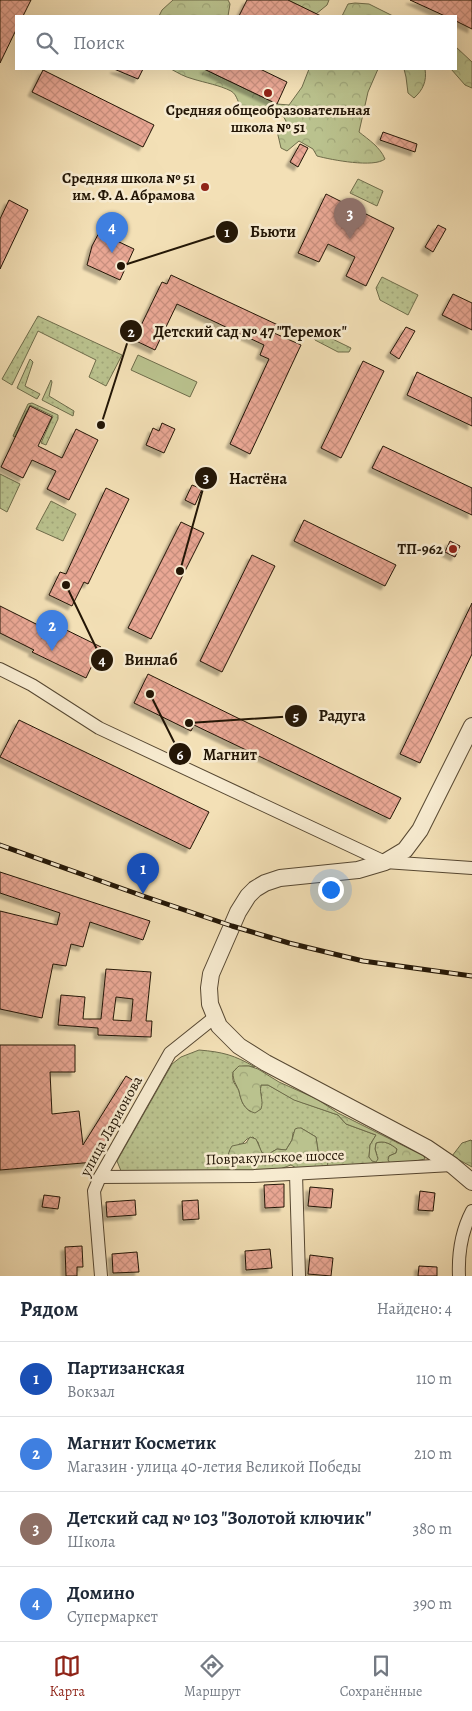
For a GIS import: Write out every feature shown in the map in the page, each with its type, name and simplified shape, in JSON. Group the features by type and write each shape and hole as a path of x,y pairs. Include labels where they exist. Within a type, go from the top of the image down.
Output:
{"street":[{"path":"0,669 32,685 99,728 385,862 472,868"},
{"path":"472,726 420,830 405,850 385,862 358,870 280,878 255,888 238,912 212,974 210,1004 220,1026 239,1046 266,1063 427,1148 452,1165 472,1182"},
{"name":"улица Ларионова","path":"101,1276 94,1191 170,1053 215,1017"},
{"name":"Повракульское шоссе","path":"100,1178 296,1174 452,1165"},
{"path":"296,1174 299,1276"},
{"path":"459,1276 458,1253 463,1233 472,1211"}],"green space":[{"path":"173,0 228,0 230,4 228,15 160,15"},
{"path":"288,0 329,0 327,5 316,14"},
{"path":"348,4 369,4 391,15 342,15"},
{"path":"457,48 472,62 472,88 465,85 452,70 457,70"},
{"path":"173,70 206,70 277,104 289,105 302,87 309,70 378,70 368,92 359,132 377,147 385,159 380,162 363,163 324,158 317,156 313,149 299,141 287,151 281,148 277,131 280,127 284,126 286,121 283,116 244,110 231,91 187,77"},
{"path":"404,70 425,70 424,85 414,98 408,93"},
{"path":"358,179 383,191 377,206 350,193"},
{"path":"382,277 418,295 408,315 380,300 376,288"},
{"path":"38,316 122,355 106,386 89,377 96,360 38,331 12,385 2,379"},
{"path":"316,331 351,348 349,352 338,352 315,340 313,334"},
{"path":"138,355 197,382 190,397 131,370"},
{"path":"30,359 33,362 25,386 40,394 37,399 17,388"},
{"path":"51,380 49,396 74,411 73,416 42,400"},
{"path":"32,403 58,415 46,445 41,443 53,416 30,405 15,437 13,436 28,404"},
{"path":"0,474 20,484 7,512 0,508"},
{"path":"51,501 76,514 63,541 36,529"},
{"path":"199,1050 228,1055 255,1067 239,1067 234,1071 233,1075 243,1103 251,1112 262,1095 260,1092 261,1085 268,1085 295,1100 338,1115 346,1124 376,1135 370,1145 369,1157 377,1155 375,1149 376,1143 379,1142 385,1142 397,1149 396,1153 389,1156 390,1163 327,1169 318,1151 316,1137 301,1128 293,1133 292,1140 286,1150 277,1149 267,1155 261,1152 258,1142 253,1137 239,1144 228,1157 233,1172 121,1171 117,1161 172,1064 181,1057"},
{"path":"239,1066 249,1066 258,1069 279,1082 317,1099 338,1113 424,1156 425,1159 406,1163 390,1163 388,1160 389,1156 396,1153 397,1149 390,1144 382,1142 376,1143 375,1149 378,1159 376,1162 372,1161 369,1157 370,1145 376,1135 346,1124 338,1115 294,1100 268,1085 261,1085 261,1109 255,1113 251,1112 244,1105 234,1080 233,1072"},
{"path":"298,1128 316,1137 318,1151 328,1161 327,1169 298,1169 291,1165 280,1169 233,1172 231,1169 228,1163 228,1156 232,1146 246,1143 250,1137 256,1139 263,1155 267,1155 277,1149 286,1150 292,1140 295,1129"},
{"path":"471,1140 472,1167 452,1156 462,1143"}],"building":[{"path":"0,0 31,0 24,15 15,15 15,32 0,63"},
{"path":"247,0 288,0 319,15 240,15"},
{"path":"410,0 472,0 472,29 457,22 457,15 443,15"},
{"path":"43,70 154,125 143,147 32,92"},
{"path":"116,70 142,70 138,79"},
{"name":"Средняя общеобразовательная школа № 51","path":"206,70 262,70 287,82 277,104"},
{"path":"383,132 417,144 415,152 380,140"},
{"path":"300,144 308,148 298,167 290,162"},
{"path":"326,194 394,228 366,286 346,276 355,257 328,244 319,262 298,253"},
{"path":"9,200 28,210 0,269 0,219"},
{"path":"438,225 446,229 433,252 425,247"},
{"path":"102,227 119,235 117,241 134,249 120,280 87,265 92,246"},
{"path":"171,275 278,325 274,333 301,345 250,454 230,444 269,359 260,355 264,345 177,304 155,350 134,340 162,282 167,284"},
{"path":"453,294 472,303 472,330 442,315"},
{"path":"406,327 415,331 399,359 390,353"},
{"path":"363,361 384,371 341,458 321,448"},
{"path":"417,372 472,398 472,426 407,395"},
{"path":"30,406 52,417 38,446 62,458 76,429 98,440 69,500 47,489 56,471 32,460 23,478 1,467"},
{"path":"162,423 175,429 164,453 146,445 153,428 159,431"},
{"path":"383,446 472,488 472,515 372,468"},
{"path":"192,485 202,489 195,505 185,500"},
{"path":"106,488 129,499 88,584 84,582 72,606 49,595 60,572 66,574"},
{"path":"304,520 396,565 385,586 294,541"},
{"path":"181,522 204,533 151,639 128,628"},
{"name":"ТП-962","path":"450,541 460,546 455,557 445,552"},
{"path":"252,555 275,566 222,672 200,661"},
{"path":"472,603 472,654 420,763 400,754"},
{"path":"0,606 44,628 48,621 101,647 86,678 32,652 34,650 0,633"},
{"path":"148,674 401,798 390,819 194,725 191,731 134,703"},
{"path":"19,720 209,812 190,849 0,757"},
{"path":"0,872 150,921 143,940 90,922 83,947 71,944 66,966 53,964 42,1018 0,1009 0,911 57,925 60,913 0,893"},
{"path":"106,969 151,972 146,1021 152,1021 151,1037 98,1035 98,1028 58,1025 61,995 85,997 83,1019 101,1019","holes":["116,997 133,999 131,1021 113,1020"]},
{"path":"0,1045 75,1045 75,1072 50,1072 52,1114 79,1111 83,1145 126,1076 139,1084 95,1162 0,1170"},
{"path":"284,1184 284,1207 265,1208 264,1185"},
{"path":"310,1187 333,1189 331,1208 308,1206"},
{"path":"420,1191 435,1193 433,1211 418,1210"},
{"path":"44,1195 60,1197 58,1209 42,1207"},
{"path":"135,1200 136,1215 107,1217 106,1202"},
{"path":"198,1200 199,1219 183,1220 182,1201"},
{"path":"82,1246 83,1267 77,1267 77,1276 66,1276 65,1247"},
{"path":"270,1249 272,1268 246,1270 245,1251"},
{"path":"137,1252 139,1272 113,1273 112,1254"},
{"path":"310,1255 333,1258 331,1276 308,1274"},
{"path":"419,1266 437,1267 437,1276 418,1276"}],"railway":[{"path":"0,845 143,896 289,943 363,961 472,976"}],"place":[{"name":"Средняя общеобразовательная школа № 51","path":"268,93"},
{"name":"Средняя школа № 51 им. Ф. А. Абрамова","path":"205,187"},
{"name":"Детский сад № 103 \"Золотой ключик\"","path":"350,239"},
{"name":"Домино","path":"112,253"},
{"name":"Бьюти","path":"121,266"},
{"name":"Детский сад № 47 \"Теремок\"","path":"101,425"},
{"name":"ТП-962","path":"453,549"},
{"name":"Настёна","path":"180,571"},
{"name":"Винлаб","path":"66,585"},
{"name":"Магнит Косметик","path":"52,651"},
{"name":"Магнит","path":"150,694"},
{"name":"Радуга","path":"189,723"},
{"name":"Партизанская","path":"143,894"}]}
